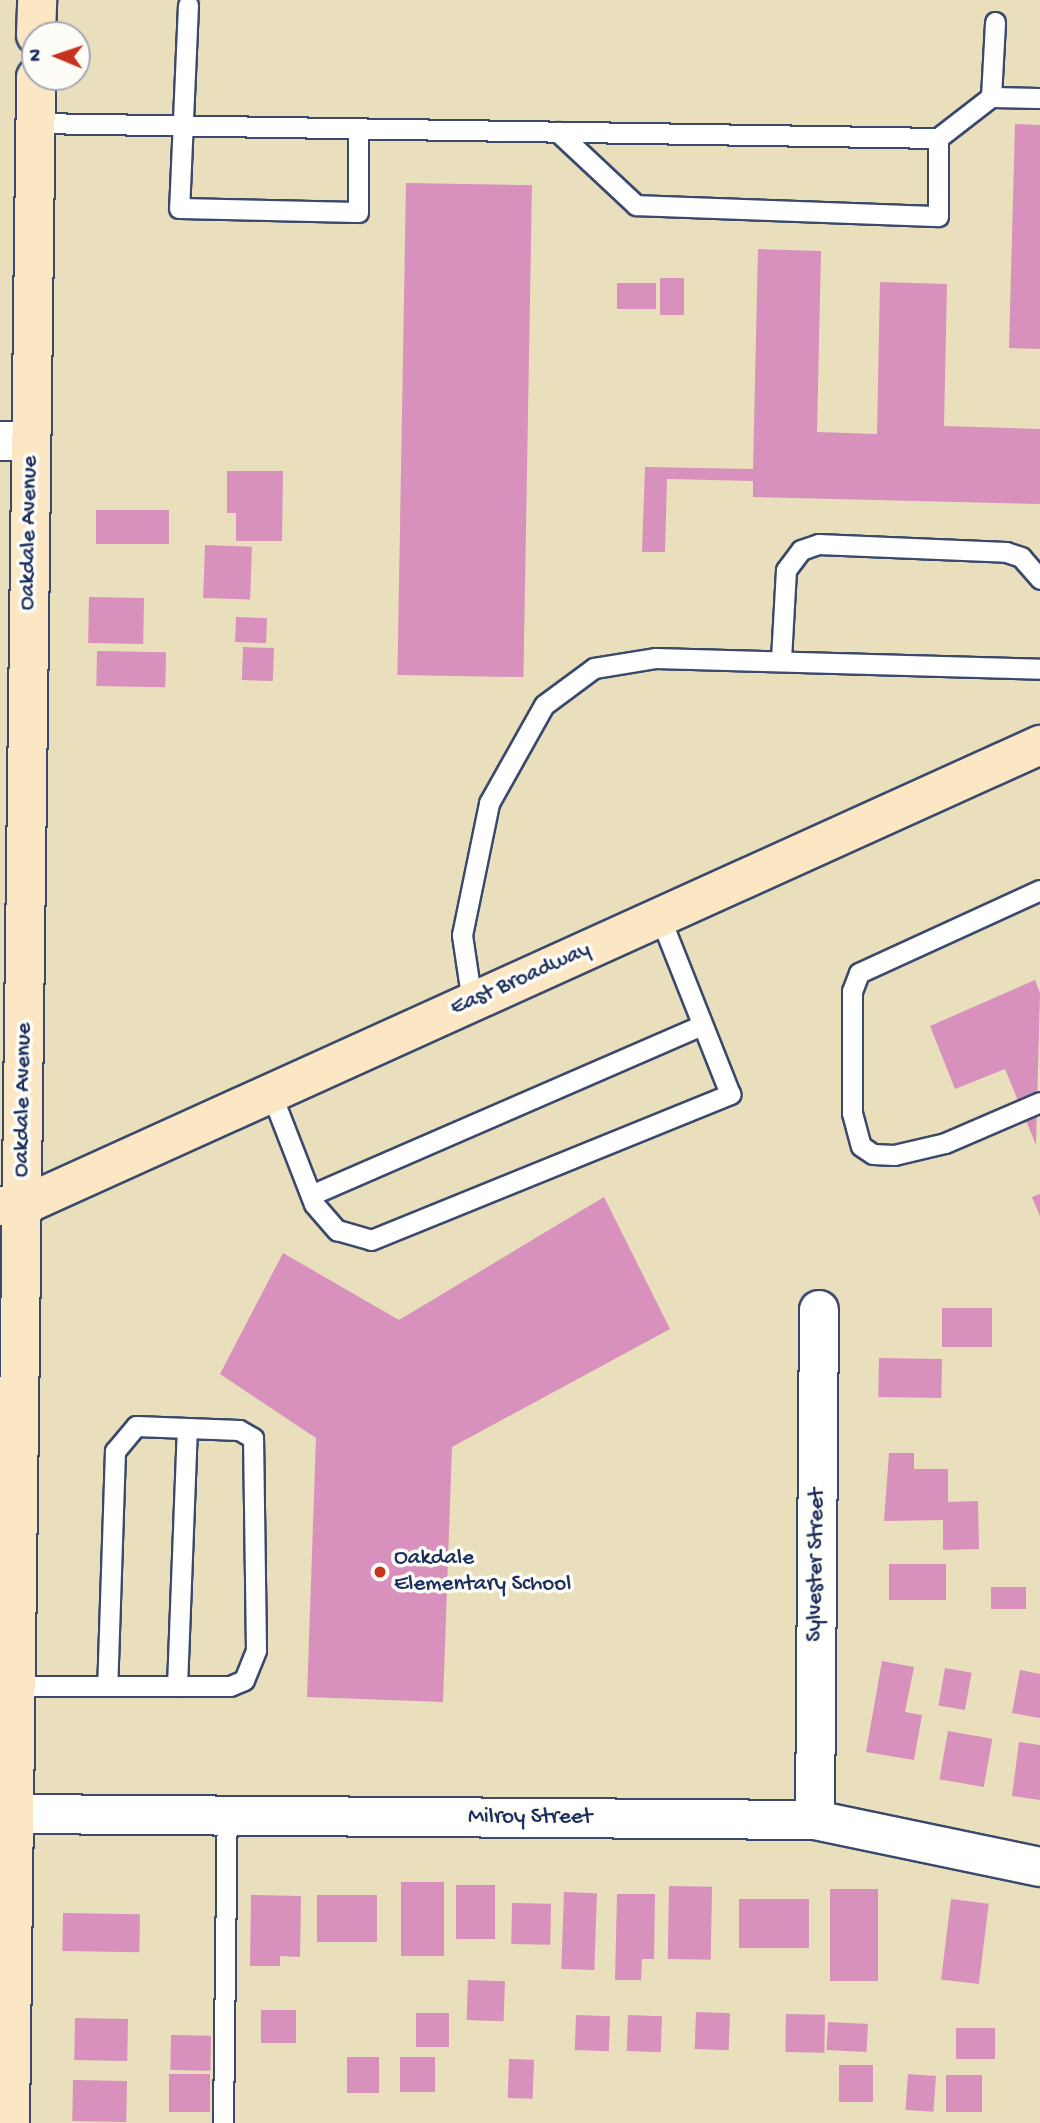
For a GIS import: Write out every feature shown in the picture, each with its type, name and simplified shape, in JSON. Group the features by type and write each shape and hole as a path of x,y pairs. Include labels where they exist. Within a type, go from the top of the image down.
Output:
{"street":[{"path":"36,21 37,0"},
{"name":"Oakdale Avenue","path":"10,2123 14,1814 8,1686 16,441 36,91"},
{"name":"East Broadway","path":"11,1206 271,1093 1040,745"},
{"name":"Sylvester Street","path":"815,1820 819,1310"},
{"name":"Milroy Street","path":"14,1814 815,1820 1040,1867"}],"lane":[{"path":"188,5 179,208 358,212 359,128"},
{"path":"991,97 995,22"},
{"path":"35,124 182,124 938,138 991,97 1040,98"},
{"path":"558,132 636,205 938,216 938,138"},
{"path":"782,659 786,570 801,550 818,544 1006,552 1021,557 1040,579"},
{"path":"472,1002 462,935 489,803 544,705 594,668 656,658 782,659 1040,669"},
{"path":"1040,890 859,974 852,991 852,1113 861,1146 894,1155 945,1143 1040,1102"},
{"path":"271,1093 311,1195 323,1217 354,1239 392,1236 730,1094 660,917"},
{"path":"311,1195 702,1025"},
{"path":"8,1686 107,1686 230,1686 244,1680 256,1650 258,1448 239,1430 136,1426 115,1451 107,1686"},
{"path":"177,1686 187,1428"},
{"path":"223,2123 227,1816"}],"building":[{"path":"1015,124 1040,125 1040,349 1009,348"},
{"path":"406,183 532,185 523,677 397,675"},
{"path":"758,249 821,251 817,432 877,434 880,282 947,284 944,426 1040,429 1040,504 753,497 753,481 667,479 665,552 642,552 645,467 753,469"},
{"path":"660,278 684,278 684,315 660,315"},
{"path":"617,283 656,283 656,309 617,309"},
{"path":"227,471 283,471 282,541 236,541 236,513 227,513"},
{"path":"96,510 169,510 169,544 96,544"},
{"path":"205,545 252,547 250,600 203,598"},
{"path":"89,597 144,598 143,644 88,643"},
{"path":"236,617 267,618 266,643 235,642"},
{"path":"243,647 274,648 273,681 242,680"},
{"path":"97,651 166,652 165,687 96,686"},
{"path":"1035,980 1040,993 1036,1145 1005,1069 955,1089 930,1026"},
{"path":"1040,1194 1040,1216 1032,1197"},
{"name":"Oakdale Elementary School","path":"604,1197 670,1329 452,1447 443,1702 307,1697 316,1438 220,1374 283,1253 399,1320"},
{"path":"942,1308 992,1308 992,1347 942,1347"},
{"path":"879,1358 942,1359 941,1398 878,1397"},
{"path":"889,1453 914,1453 914,1469 948,1469 948,1502 978,1501 979,1549 943,1550 943,1520 884,1521"},
{"path":"889,1564 946,1564 946,1600 889,1600"},
{"path":"991,1587 1026,1587 1026,1609 991,1609"},
{"path":"882,1661 914,1667 905,1712 922,1715 914,1760 866,1752"},
{"path":"945,1668 972,1673 965,1710 938,1705"},
{"path":"1020,1670 1040,1674 1040,1718 1012,1713"},
{"path":"948,1731 992,1739 984,1787 939,1779"},
{"path":"1019,1742 1040,1745 1040,1800 1012,1796"},
{"path":"401,1882 444,1882 444,1956 401,1956"},
{"path":"456,1885 495,1885 495,1939 456,1939"},
{"path":"669,1886 712,1887 711,1960 668,1959"},
{"path":"830,1889 878,1889 878,1981 830,1981"},
{"path":"564,1892 597,1893 594,1970 561,1969"},
{"path":"617,1894 655,1894 654,1959 642,1959 641,1980 615,1980"},
{"path":"251,1895 301,1896 300,1957 280,1956 280,1966 250,1966"},
{"path":"317,1895 377,1895 377,1942 317,1942"},
{"path":"739,1899 809,1899 809,1948 739,1948"},
{"path":"951,1899 989,1904 979,1984 941,1979"},
{"path":"512,1903 551,1904 550,1945 511,1944"},
{"path":"63,1913 140,1914 139,1952 62,1951"},
{"path":"468,1980 505,1981 504,2021 467,2020"},
{"path":"261,2010 296,2010 296,2043 261,2043"},
{"path":"696,2012 730,2013 729,2050 695,2049"},
{"path":"416,2013 449,2013 449,2047 416,2047"},
{"path":"786,2014 825,2015 824,2053 785,2052"},
{"path":"576,2015 610,2016 609,2051 575,2050"},
{"path":"628,2015 662,2016 661,2052 627,2051"},
{"path":"75,2018 128,2019 127,2061 74,2060"},
{"path":"828,2022 868,2024 866,2052 827,2050"},
{"path":"956,2028 995,2028 995,2059 956,2059"},
{"path":"171,2035 211,2036 210,2071 170,2070"},
{"path":"347,2057 379,2057 379,2093 347,2093"},
{"path":"400,2057 435,2057 435,2092 400,2092"},
{"path":"509,2059 534,2060 533,2099 508,2098"},
{"path":"839,2065 873,2065 873,2102 839,2102"},
{"path":"169,2074 210,2074 210,2112 169,2112"},
{"path":"908,2074 936,2076 933,2112 905,2110"},
{"path":"946,2075 982,2075 982,2112 946,2112"},
{"path":"73,2080 127,2081 126,2122 72,2121"}],"place":[{"name":"Oakdale Elementary School","path":"380,1572"}]}
